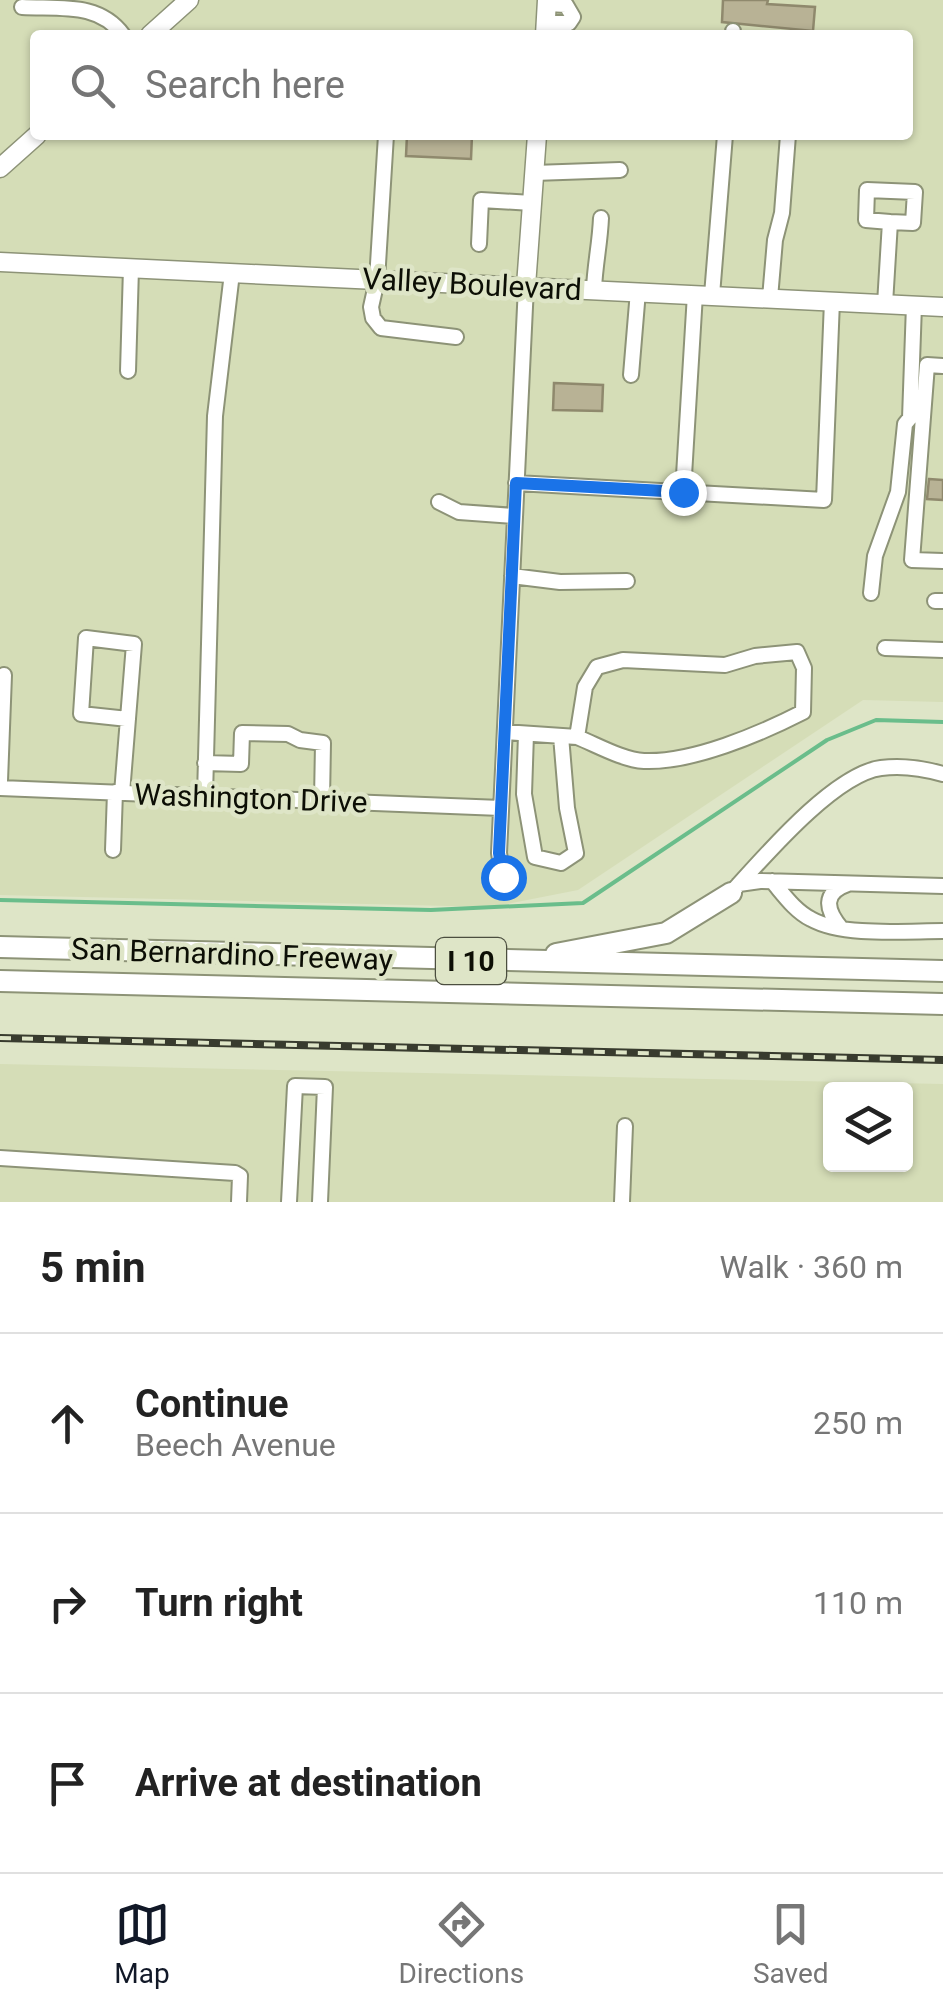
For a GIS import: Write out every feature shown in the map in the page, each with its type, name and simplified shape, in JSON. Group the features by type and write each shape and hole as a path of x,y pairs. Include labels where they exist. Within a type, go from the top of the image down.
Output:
{"highway":[{"path":"516,962 666,933 735,888"},
{"name":"San Bernardino Freeway","path":"0,947 943,972"},
{"name":"San Bernardino Freeway","path":"0,981 943,1004"}],"main road":[{"path":"156,30 190,0"},
{"path":"0,168 31,140"},
{"path":"526,286 537,140"},
{"name":"Valley Boulevard","path":"0,262 943,306"}],"street":[{"path":"22,7 90,11 110,18 119,30"},
{"path":"386,140 371,307 374,318 381,328 456,336"},
{"path":"683,492 723,140"},
{"path":"770,298 788,140"},
{"path":"534,174 620,170"},
{"path":"479,244 481,200 532,203"},
{"path":"594,289 601,218"},
{"path":"885,304 890,222"},
{"path":"128,371 131,268"},
{"path":"205,796 215,416 232,273"},
{"path":"503,877 499,853 526,286"},
{"path":"631,375 638,292"},
{"path":"516,483 824,500 832,301"},
{"path":"871,593 875,556 898,492 904,424 910,418 914,305"},
{"path":"943,366 927,365 912,560 943,562"},
{"path":"439,502 460,512 515,516"},
{"path":"512,576 560,582 627,581"},
{"path":"113,850 128,718 134,644 86,638 82,714 128,718"},
{"path":"885,648 943,650"},
{"path":"504,732 569,737 641,761 678,758 756,736 802,712 804,668 797,652 755,656 725,666 623,660 597,667 585,687 569,737 566,808 576,853 560,864 535,857 524,794 526,734"},
{"path":"0,784 4,675"},
{"path":"205,763 242,764 242,732 288,734 323,744 322,800"},
{"path":"735,888 846,781 877,768 915,766 943,774"},
{"name":"Washington Drive","path":"0,784 501,808"},
{"path":"735,888 772,881 943,886"},
{"path":"772,881 794,907 812,920 842,928 943,931"},
{"path":"842,928 827,902 836,888 849,884"},
{"path":"289,1202 295,1086 325,1086 320,1202"},
{"path":"622,1202 625,1126"},
{"path":"0,1158 235,1172 240,1176 239,1202"}],"shaded area":[{"path":"0,0 943,0 943,702 863,700 578,890 491,907 0,895"},
{"path":"0,1064 849,1082 823,1082 823,1172 913,1172 913,1083 943,1084 943,1202 0,1202"}],"building":[{"path":"723,0 768,0 767,4 815,7 813,30 722,22"},
{"path":"407,140 472,140 471,159 406,156"},
{"path":"554,383 603,385 602,411 553,410"},
{"path":"929,479 943,480 943,500 927,499"}],"waterway":[{"path":"0,900 431,910 583,903 827,740 876,720 943,722"}],"railway":[{"path":"0,1038 943,1060"}],"route":[{"path":"503,877 499,853 516,483 683,492"}]}
